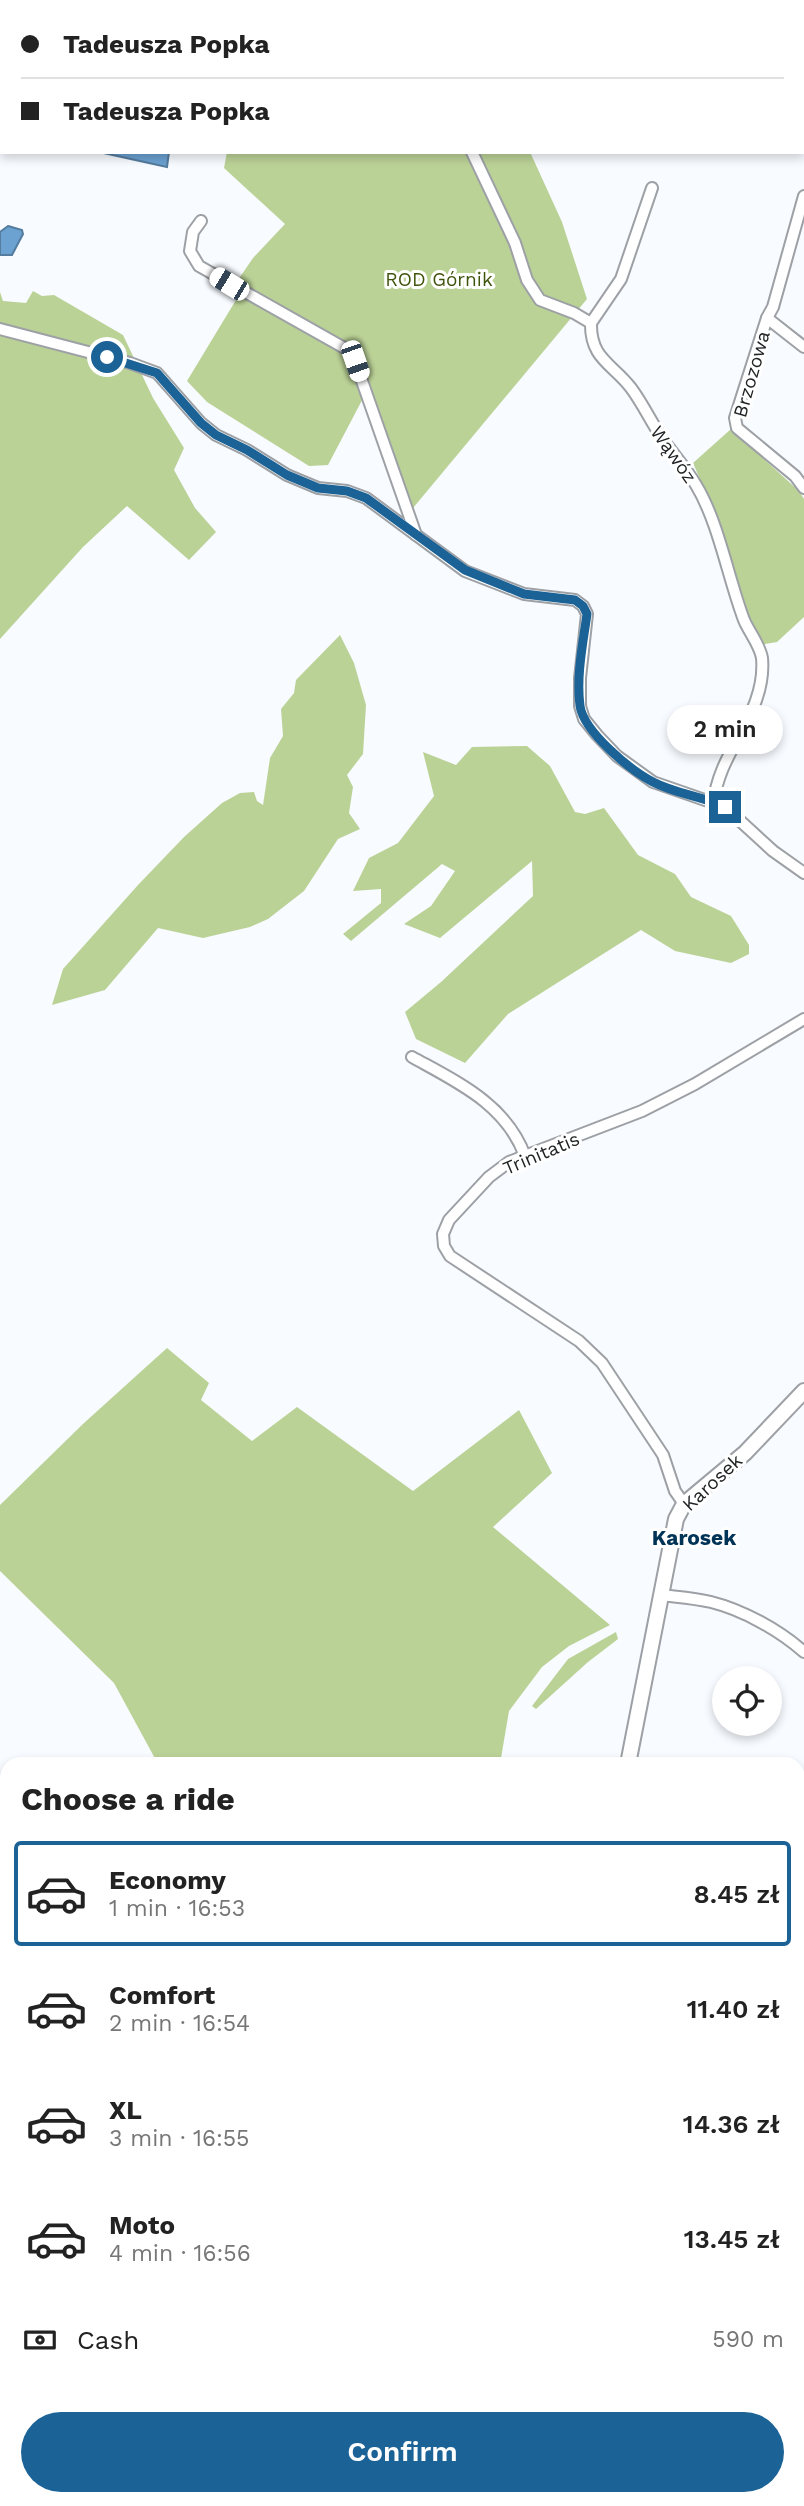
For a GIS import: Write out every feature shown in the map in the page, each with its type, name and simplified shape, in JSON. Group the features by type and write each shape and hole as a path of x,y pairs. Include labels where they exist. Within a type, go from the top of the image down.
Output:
{"street":[{"path":"473,154 515,243 527,280 540,300 592,323 621,279 652,188"},
{"path":"767,318 773,307 804,195"},
{"path":"201,220 193,232 190,251 199,266 348,349 355,361 416,535"},
{"name":"Brzozowa","path":"804,347 767,318 736,418 737,428 794,476 804,488"},
{"name":"Wąwóz","path":"592,323 591,335 603,361 631,387 662,438 698,488 718,537 746,623 762,656 759,685 752,712 717,781 715,802"},
{"path":"0,329 130,363 157,373 201,423 216,435 247,450 287,475 318,488 347,491 366,498 465,570 482,578 524,594 575,600 583,606 587,614 580,678 580,706 584,719 617,756 653,782 725,807 773,851 804,873"},
{"name":"Trinitatis","path":"684,1504 676,1491 663,1455 602,1363 579,1341 456,1261 444,1246 443,1234 449,1220 464,1201 509,1162 640,1112 695,1084 804,1019"},
{"path":"412,1057 484,1099 509,1124 525,1156"},
{"name":"Karosek","path":"629,1757 676,1519 684,1504 745,1453 804,1391"},
{"path":"660,1595 710,1602 730,1608 772,1630 804,1652"}],"green space":[{"name":"ROD Górnik","path":"227,154 531,154 562,222 587,299 413,508 370,385 328,465 309,466 207,402 187,381 245,285 238,280 253,258 285,224 224,168"},
{"path":"33,291 42,296 54,295 123,335 153,398 184,448 174,470 195,508 216,532 189,560 127,506 83,547 0,639 0,292 3,301 26,303"},
{"path":"731,429 799,491 804,499 804,617 777,642 759,645 718,521 693,463"},
{"path":"340,635 354,663 366,705 363,754 347,775 353,787 349,813 360,829 338,839 304,891 268,919 250,927 203,938 158,928 105,990 52,1005 63,969 184,837 222,803 240,793 254,792 257,801 263,805 270,758 283,736 281,709 294,693 296,680"},
{"path":"527,746 550,766 575,812 585,814 604,808 638,855 675,874 691,897 731,916 749,945 749,954 731,963 675,951 641,930 508,1014 465,1063 416,1039 405,1012 533,896 532,861 440,938 404,924 431,906 455,871 442,864 351,941 343,934 381,903 381,889 353,891 369,858 398,843 434,796 423,752 456,765 472,747"},
{"path":"167,1348 209,1383 201,1400 252,1441 297,1407 413,1491 519,1410 552,1473 493,1527 610,1625 569,1646 542,1667 509,1711 501,1757 154,1757 114,1683 0,1571 0,1505 84,1423"},
{"path":"616,1632 618,1639 536,1709 532,1706 568,1659"}],"water":[{"path":"108,154 169,154 167,167"},
{"path":"8,226 22,230 23,234 12,255 0,255 0,232"}],"district":[{"name":"Karosek","path":"694,1538"}],"route":[{"path":"107,357 157,373 201,423 216,435 247,450 287,475 318,488 357,493 465,570 524,594 575,600 583,606 587,614 580,678 580,706 584,719 617,756 653,782 725,807"}]}
